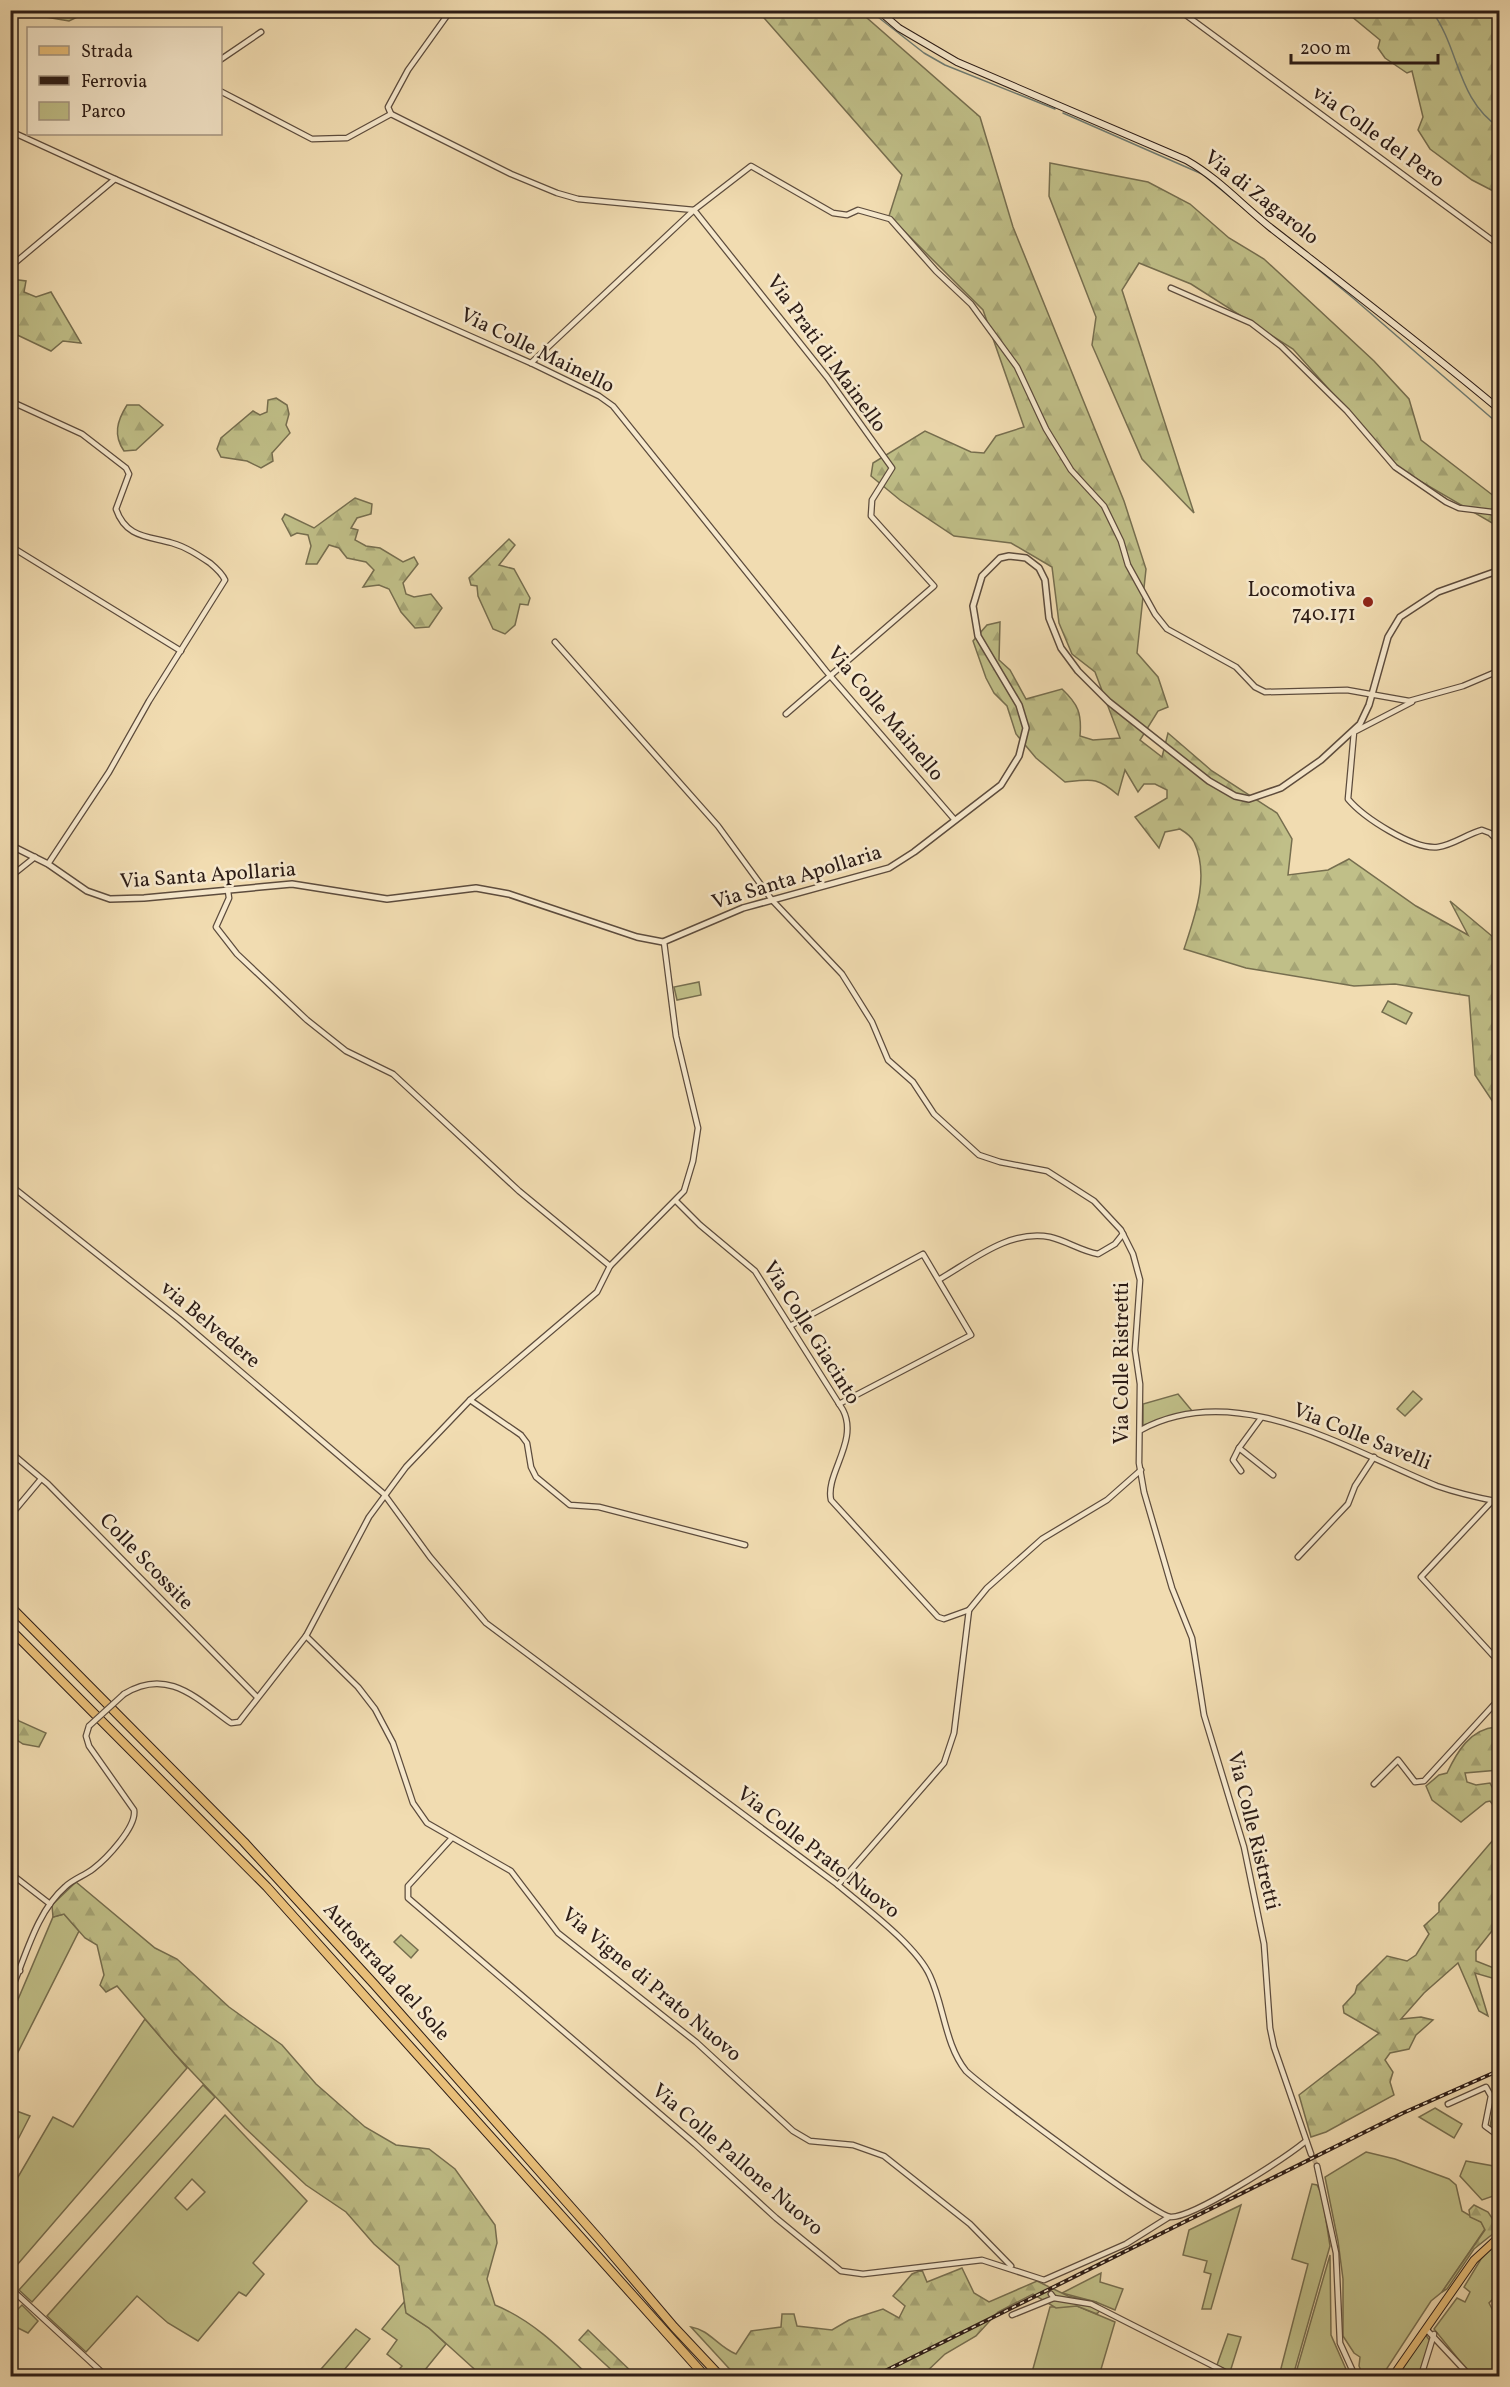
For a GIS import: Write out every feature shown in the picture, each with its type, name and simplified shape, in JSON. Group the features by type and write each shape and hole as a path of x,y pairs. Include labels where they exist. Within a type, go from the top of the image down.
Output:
{"highway":[{"name":"Autostrada del Sole","path":"10,1606 146,1740 309,1913 720,2376"},
{"name":"Autostrada del Sole","path":"10,1629 267,1887 705,2376"}],"main road":[{"name":"Via di Zagarolo","path":"878,10 899,28 957,62 1186,160 1206,171 1269,226 1364,298 1500,410"},
{"path":"1393,2376 1474,2260 1500,2236"}],"street":[{"path":"451,10 408,70 388,107 391,114 511,174 557,193 578,199 694,210"},
{"name":"via Colle del Pero","path":"1179,10 1500,246"},
{"path":"222,59 261,32"},
{"path":"222,92 305,137 319,140 347,138 391,114"},
{"name":"Via Colle Mainello","path":"10,131 531,363 610,403 831,676 954,819"},
{"path":"531,363 694,210 751,166 833,213 847,215 859,210 881,215 891,221 936,271 971,304 1010,356 1046,429 1071,471 1104,506 1137,584 1167,629 1239,669 1261,691 1333,689 1409,701 1430,696"},
{"path":"10,267 115,179"},
{"name":"Via Prati di Mainello","path":"694,210 757,285 827,377 891,467 872,500 871,516 934,584 831,676"},
{"path":"1171,288 1251,323 1281,346 1347,411 1395,467 1446,502 1459,508 1500,513"},
{"path":"10,401 82,434 127,469 129,476 116,509 131,531 143,538 183,548 208,562 224,576 224,586 181,651 109,772 48,864"},
{"path":"10,546 181,651"},
{"name":"Via Santa Apollaria","path":"10,845 48,864 85,890 107,898 144,898 305,885 338,893 387,899 476,888 508,894 637,938 664,942 733,912 889,868 917,850 954,819 1001,785 1017,762 1025,737 1025,723 1019,705 978,636 973,616 975,595 982,576 994,561 1006,556 1026,558 1039,568 1045,580 1049,618 1055,636 1069,660 1146,733 1209,781 1235,796 1256,798 1281,788 1321,760 1354,732 1365,717 1388,637 1401,617 1438,592 1500,570"},
{"name":"Via Colle Ristretti","path":"555,642 718,826 772,900 842,974 872,1022 888,1060 913,1082 934,1114 979,1155 990,1160 1047,1171 1094,1202 1123,1234 1133,1254 1140,1280 1135,1350 1141,1470 1172,1588 1192,1638 1204,1715 1238,1827 1261,1932 1274,2047 1311,2154"},
{"path":"1496,672 1397,708 1354,732 1348,799 1358,811 1400,836 1425,846 1438,847 1482,830 1490,833 1500,843"},
{"path":"786,714 831,676"},
{"path":"10,877 35,857"},
{"path":"228,891 230,898 216,927 237,954 341,1047 393,1074 519,1191 610,1266"},
{"path":"10,1994 50,1904 67,1885 95,1867 129,1830 134,1818 134,1810 89,1746 86,1736 89,1726 124,1694 144,1684 164,1682 234,1723 239,1721 306,1636 359,1535 384,1494 470,1400 597,1292 610,1266 676,1201 688,1182 698,1128 676,1035 664,942"},
{"name":"via Belvedere","path":"10,1185 179,1319 384,1494"},
{"name":"Via Colle Giacinto","path":"676,1201 700,1225 754,1271 846,1414 847,1424 841,1462 830,1490 834,1505 938,1617 944,1619 969,1610"},
{"path":"940,1279 1019,1236 1051,1237 1098,1254 1115,1244 1123,1234"},
{"path":"790,1326 923,1254 940,1279 970,1335 839,1404"},
{"path":"470,1400 521,1435 527,1443 531,1467 536,1477 568,1504 599,1507 745,1545"},
{"name":"Via Colle Savelli","path":"1140,1431 1179,1415 1200,1413 1261,1418 1309,1431 1439,1486 1500,1502"},
{"path":"1241,1471 1233,1460 1261,1418"},
{"path":"1239,1448 1273,1475"},
{"name":"Colle Scossite","path":"10,1452 41,1479 257,1697"},
{"path":"1298,1557 1348,1504 1355,1486 1374,1457"},
{"path":"838,1885 944,1763 954,1733 969,1610 987,1588 1042,1539 1107,1500 1141,1470"},
{"path":"10,1516 41,1479"},
{"name":"Via Colle Prato Nuovo","path":"384,1494 430,1557 486,1623 838,1885 887,1925 928,1972 956,2054 966,2071 1132,2196 1168,2217"},
{"path":"1492,1501 1421,1577 1500,1663"},
{"name":"Via Vigne di Prato Nuovo","path":"306,1636 372,1704 393,1743 413,1803 427,1823 451,1839 479,1851 511,1871 558,1933 696,2043 793,2131 810,2141 853,2145 884,2156 970,2224 1012,2269"},
{"path":"1374,1784 1398,1760 1415,1782 1424,1781 1500,1698"},
{"name":"Via Colle Pallone Nuovo","path":"451,1839 408,1884 406,1890 408,1898 695,2144 776,2218 841,2271 863,2274 977,2260 992,2261 1044,2280"},
{"path":"10,1873 50,1904"},
{"path":"10,1966 20,1971"},
{"path":"1448,2104 1486,2087 1491,2096 1485,2126 1500,2137"},
{"path":"1048,2287 1044,2280 1126,2244 1168,2217 1181,2215 1227,2192 1280,2161 1306,2141"},
{"path":"1317,2166 1326,2196 1336,2253 1340,2343 1355,2376"},
{"path":"10,2288 106,2376"},
{"path":"1012,2315 1052,2296 1091,2304 1233,2376"},
{"path":"1426,2329 1434,2334 1470,2376"},
{"path":"1421,2376 1434,2334"}],"green space":[{"path":"11,10 90,11 69,21"},
{"path":"758,11 859,11 980,117 1013,227 1124,501 1146,569 1137,653 1158,677 1168,707 1158,711 1140,740 1162,757 1168,733 1212,771 1277,813 1292,839 1288,875 1328,870 1349,859 1416,906 1468,935 1450,901 1499,942 1499,1111 1475,1075 1469,996 1395,984 1354,986 1246,968 1184,949 1199,896 1201,868 1199,855 1190,836 1180,829 1165,832 1159,848 1135,817 1167,798 1167,790 1155,784 1144,784 1138,792 1125,770 1118,795 1100,782 1082,780 1065,782 1036,758 1016,734 1007,706 994,693 986,678 973,641 987,625 1000,622 999,660 1010,670 1026,699 1062,689 1078,709 1080,736 1093,740 1120,738 1095,672 1072,654 1059,623 1052,567 1011,543 954,536 900,500 871,476 873,463 925,431 971,452 984,453 996,436 1024,427 983,310 889,216 902,175"},
{"path":"1345,11 1499,11 1499,194 1472,180 1430,149 1418,130 1423,117 1412,71 1407,73 1385,58 1378,48 1380,40"},
{"path":"1050,163 1148,182 1190,204 1229,238 1264,259 1374,361 1409,399 1421,440 1499,500 1499,527 1401,470 1293,349 1191,284 1139,263 1122,290 1194,513 1142,459 1092,345 1096,317 1049,196"},
{"path":"11,279 26,281 24,292 36,297 51,292 81,343 63,341 51,351 11,332"},
{"path":"276,398 287,405 289,414 286,425 290,433 272,453 273,461 261,468 247,461 221,457 217,449 221,438 253,411 260,415 267,412 268,400"},
{"path":"127,405 139,405 163,425 136,450 124,451 117,434"},
{"path":"355,498 372,504 371,514 357,518 351,528 358,530 355,540 366,546 380,548 403,562 414,557 418,564 403,583 406,594 414,597 431,594 442,608 429,627 415,628 401,612 389,589 379,585 363,587 374,570 366,562 347,558 339,548 329,545 317,564 306,564 311,546 308,535 297,533 291,536 282,519 285,514 314,528"},
{"path":"509,539 515,545 499,565 514,569 530,598 528,605 520,604 515,625 505,634 493,629 478,596 477,586 471,585 469,578"},
{"path":"699,982 701,995 677,1000 674,987"},
{"path":"1388,1001 1412,1013 1406,1024 1382,1012"},
{"path":"1413,1391 1422,1399 1405,1416 1397,1409"},
{"path":"1178,1394 1193,1412 1143,1425 1143,1404"},
{"path":"10,1711 19,1721 46,1733 39,1747 23,1744 11,1736"},
{"path":"1496,1727 1499,1737 1494,1740 1499,1745 1499,1770 1465,1773 1467,1782 1476,1785 1490,1783 1499,1801 1499,1813 1490,1801 1461,1822 1432,1800 1426,1786 1439,1775 1447,1773 1455,1757 1472,1737 1479,1732"},
{"path":"1499,1833 1499,1922 1476,1951 1476,1961 1499,1970 1499,1980 1475,1973 1488,2016 1479,2011 1458,1963 1424,1993 1401,2019 1421,2017 1433,2020 1416,2035 1409,2049 1390,2053 1385,2060 1393,2072 1390,2082 1394,2095 1326,2132 1311,2137 1299,2095 1379,2033 1344,2013 1343,2006 1355,1993 1357,1986 1387,1956 1407,1961 1416,1955 1429,1934 1424,1926 1439,1912 1439,1903"},
{"path":"76,1882 155,1948 177,1959 229,2007 282,2045 316,2084 365,2127 396,2145 429,2149 455,2169 495,2225 497,2243 487,2279 495,2305 533,2327 589,2376 482,2376 429,2328 406,2313 399,2266 374,2244 346,2212 306,2185 245,2128 175,2054 117,1986 106,1992 100,1985 104,1975 97,1945 85,1938 64,1914 53,1917 52,1905"},
{"path":"64,1914 79,1931 11,2066 11,2016 53,1917"},
{"path":"401,1935 418,1950 411,1958 394,1942"},
{"path":"145,2019 187,2068 11,2272 11,2189 53,2117 73,2127"},
{"path":"203,2085 215,2097 32,2302 19,2290"},
{"path":"1499,2095 1499,2134 1490,2127 1494,2104"},
{"path":"1435,2108 1462,2124 1454,2138 1419,2117"},
{"path":"10,2109 30,2116 11,2153"},
{"path":"225,2115 307,2201 253,2263 264,2274 246,2296 239,2292 198,2341 168,2323 137,2296 86,2352 47,2316","holes":["192,2179 205,2192 187,2210 175,2198"]},
{"path":"1366,2152 1395,2159 1449,2179 1456,2185 1462,2211 1481,2222 1485,2229 1442,2292 1431,2301 1382,2376 1363,2376 1359,2366 1360,2357 1354,2353 1343,2336 1343,2279 1325,2177"},
{"path":"1466,2161 1499,2167 1499,2194 1482,2200 1460,2176"},
{"path":"1312,2184 1317,2185 1322,2195 1330,2246 1293,2376 1279,2376 1308,2264 1292,2259"},
{"path":"1241,2205 1211,2309 1202,2309 1211,2274 1204,2272 1207,2261 1183,2255 1189,2230"},
{"path":"1474,2205 1488,2212 1496,2224 1499,2222 1499,2229 1474,2249 1447,2289 1442,2292 1485,2230 1481,2222 1470,2217 1469,2210"},
{"path":"1499,2240 1499,2293 1489,2303 1499,2322 1499,2376 1472,2376 1434,2329 1457,2298 1465,2302 1470,2292 1464,2287 1481,2259"},
{"path":"1330,2255 1331,2335 1349,2376 1295,2376"},
{"path":"962,2268 974,2293 989,2302 1037,2281 1068,2296 1096,2302 1100,2310 1097,2314 1077,2306 1056,2308 1033,2294 998,2312 976,2336 945,2354 922,2376 736,2376 691,2327 709,2335 736,2354 751,2331 781,2327 782,2314 794,2314 797,2326 832,2330 849,2320 883,2309 899,2318 905,2306 893,2296 912,2274 922,2270 927,2282"},
{"path":"1101,2273 1100,2282 1123,2289 1115,2310 1096,2302 1062,2293"},
{"path":"404,2302 407,2313 429,2328 446,2344 420,2376 393,2376 402,2366 387,2354 397,2340 382,2329"},
{"path":"22,2305 38,2321 28,2333 16,2327 11,2331 11,2316"},
{"path":"1077,2306 1115,2322 1099,2376 1031,2376 1050,2307"},
{"path":"356,2329 370,2339 339,2376 315,2376"},
{"path":"588,2330 636,2376 618,2376 579,2340"},
{"path":"1228,2334 1241,2337 1230,2372 1217,2365"},
{"path":"1425,2334 1430,2341 1420,2375 1398,2376"}],"waterway":[{"path":"869,10 924,53 945,65 1055,109"},
{"path":"1431,10 1448,40 1466,88 1486,116 1500,128"},
{"path":"1063,113 1202,174 1353,298 1495,421"}],"tunnel":[{"path":"1311,2154 1317,2166"},
{"path":"1048,2287 1051,2294"}],"railway":[{"path":"875,2376 1403,2113 1500,2070"}],"place":[{"name":"Locomotiva 740.171","path":"1368,602"}]}
